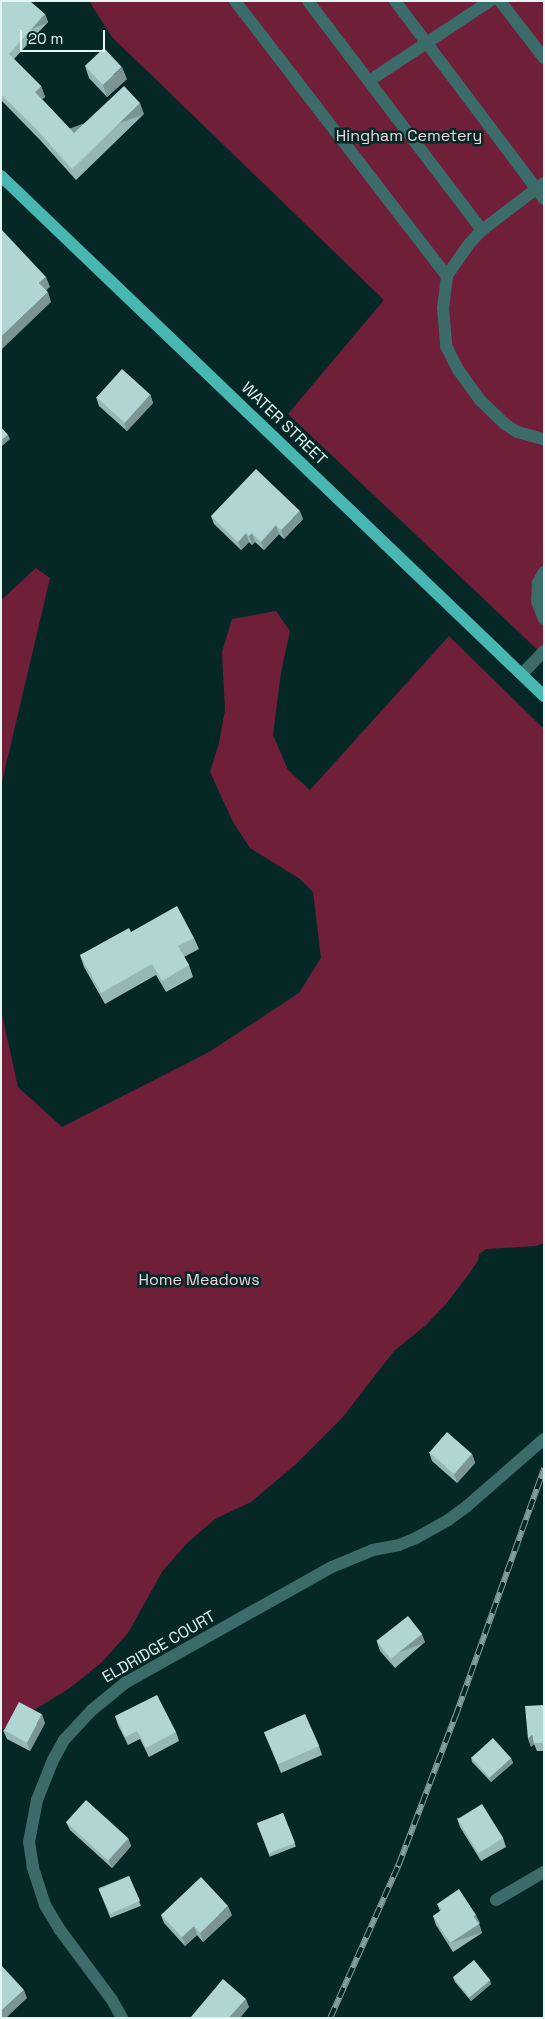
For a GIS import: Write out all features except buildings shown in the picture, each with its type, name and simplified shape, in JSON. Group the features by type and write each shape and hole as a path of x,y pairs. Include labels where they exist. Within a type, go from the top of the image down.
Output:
{"main road":[{"name":"WATER STREET","path":"1,176 544,696"}],"street":[{"path":"235,1 448,276"},
{"path":"308,1 482,230"},
{"path":"395,1 541,190 482,230 461,254 448,276 444,290 443,328 446,346 452,359 481,401 505,424 517,432 544,439"},
{"path":"369,82 426,42 490,1"},
{"path":"500,1 544,58"},
{"path":"544,572 538,583 538,600 544,619"},
{"path":"522,674 544,651"},
{"name":"ELDRIDGE COURT","path":"122,2018 112,2000 60,1930 45,1905 33,1867 29,1842 37,1800 53,1760 64,1740 92,1710 125,1683 332,1567 372,1550 399,1545 448,1520 544,1439"},
{"path":"496,1900 544,1872"}],"green space":[{"name":"Hingham Cemetery","path":"89,1 544,1 544,656 288,414 384,300 112,37"},
{"path":"36,568 50,578 1,786 1,600"},
{"name":"Home Meadows","path":"276,611 290,631 281,672 273,735 288,770 310,790 449,636 544,729 544,1243 536,1246 486,1249 479,1254 478,1260 469,1274 446,1304 426,1325 394,1351 342,1418 295,1465 251,1502 215,1519 186,1544 162,1572 128,1633 102,1662 70,1688 1,1730 1,1010 18,1087 62,1127 209,1052 299,993 321,958 313,892 300,879 250,848 233,822 210,772 219,743 225,710 222,652 232,619"}],"railway":[{"path":"330,2018 398,1866 455,1717 544,1468"}]}
